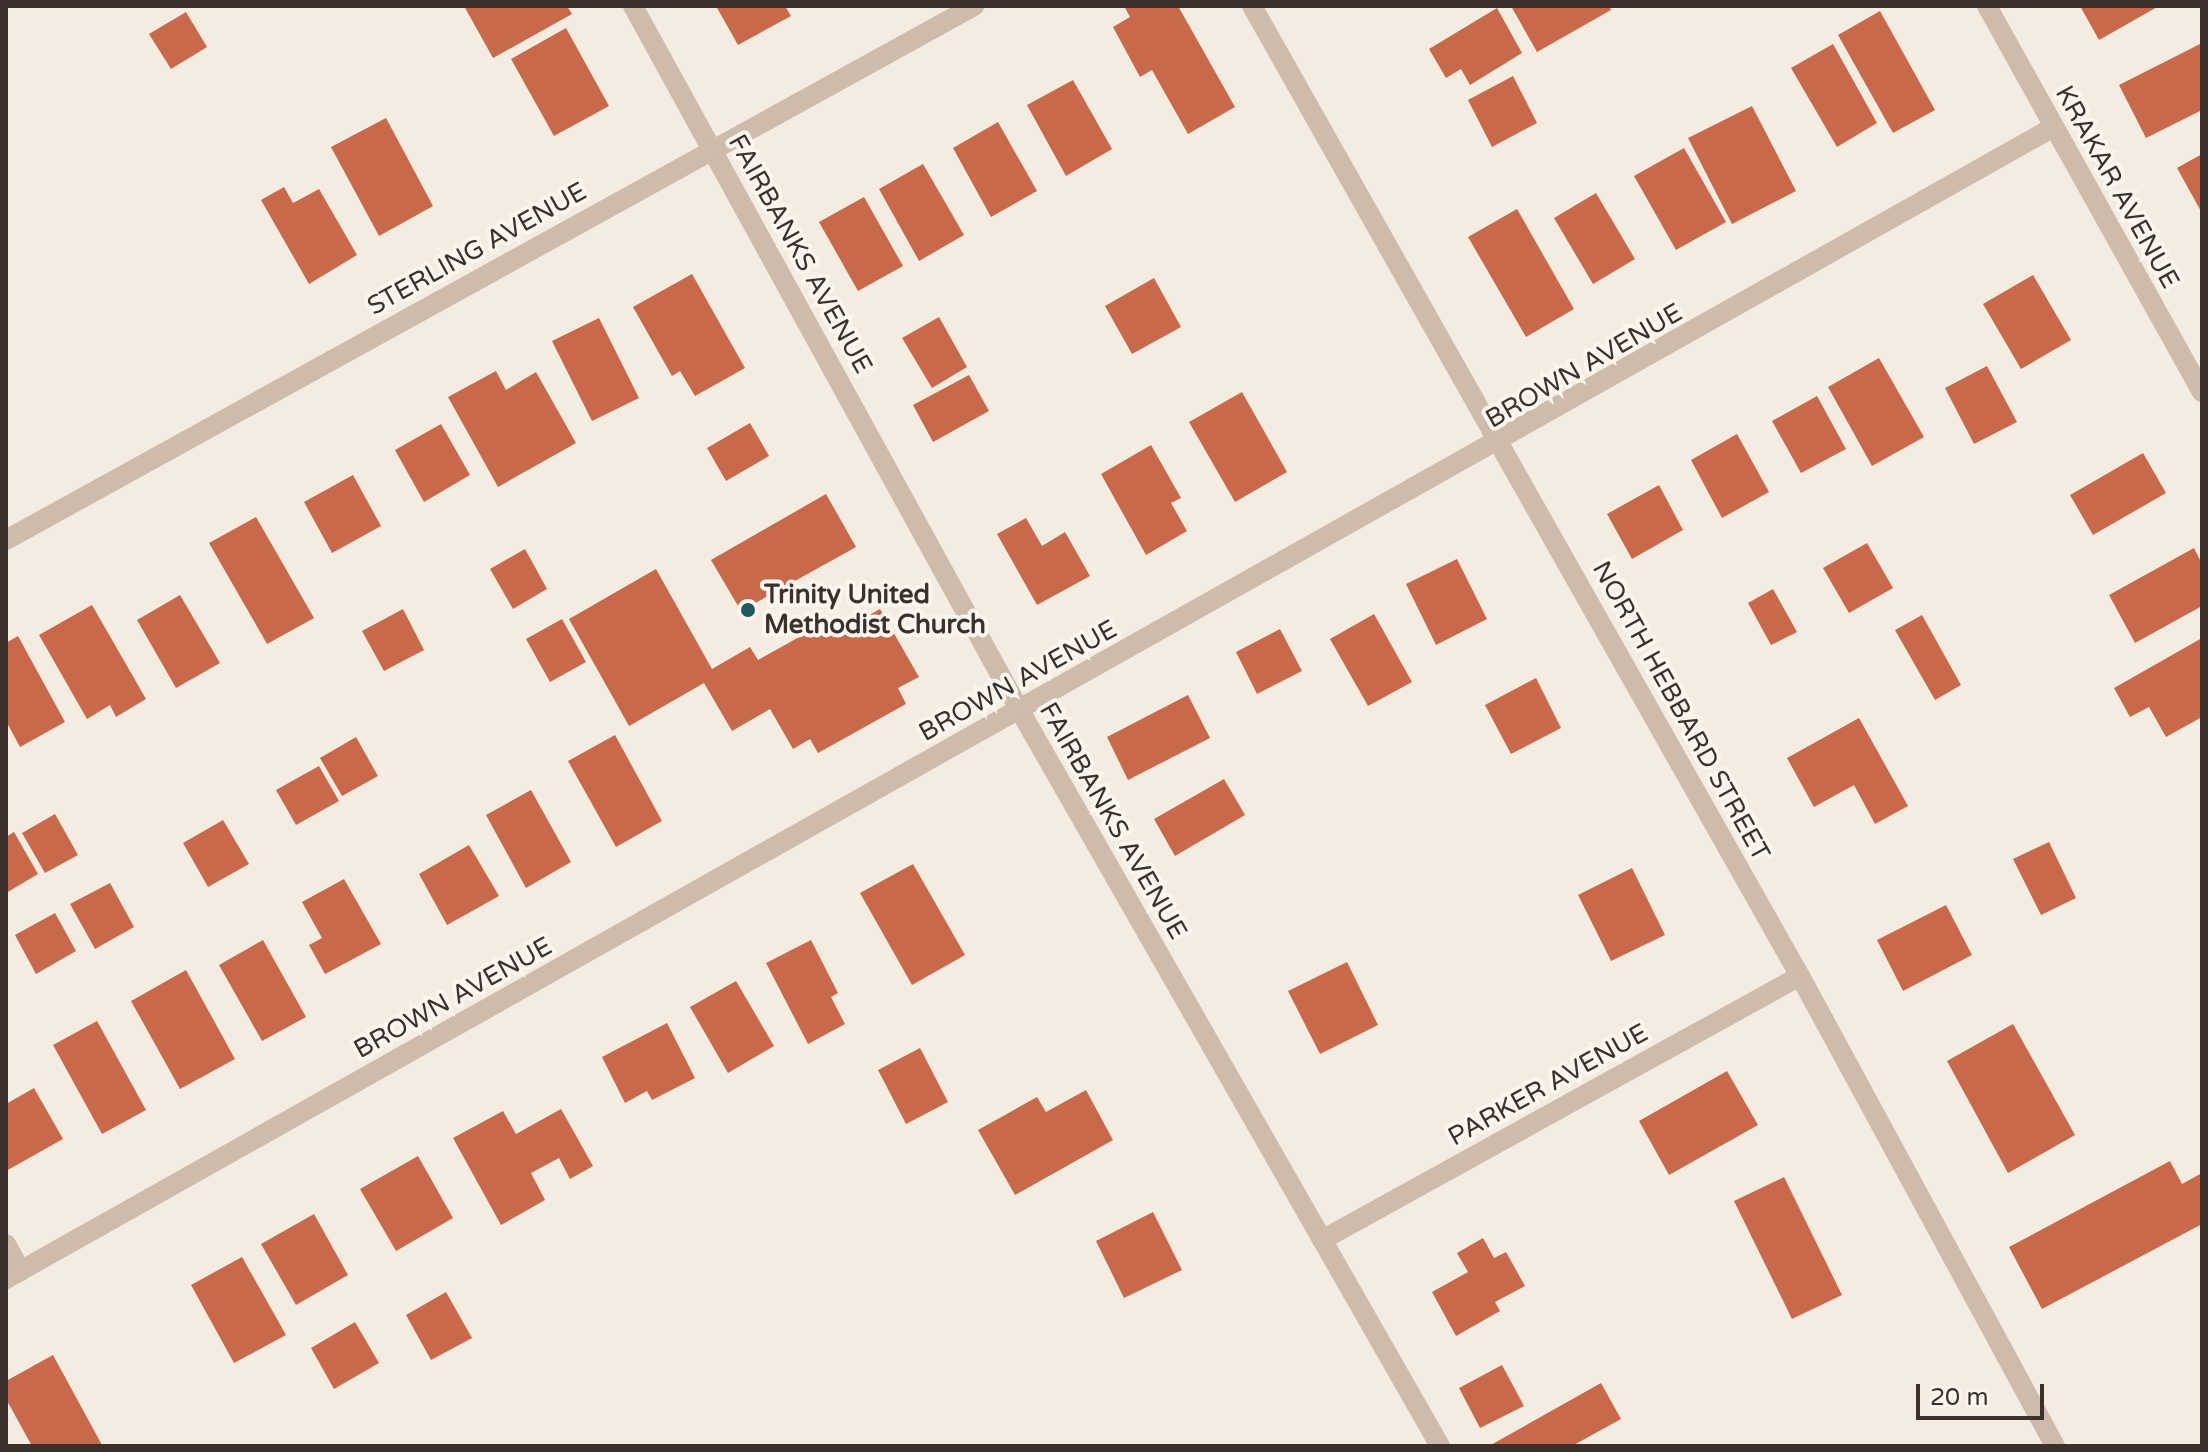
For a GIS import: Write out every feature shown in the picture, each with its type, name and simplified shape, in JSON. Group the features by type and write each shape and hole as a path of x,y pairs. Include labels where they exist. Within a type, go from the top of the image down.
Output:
{"street":[{"name":"FAIRBANKS AVENUE","path":"633,6 1019,709 1440,1446"},
{"name":"STERLING AVENUE","path":"6,540 974,6"},
{"name":"NORTH HEBBARD STREET","path":"1252,6 1800,976 2055,1446"},
{"name":"KRAKAR AVENUE","path":"1987,6 2202,392"},
{"name":"BROWN AVENUE","path":"14,1275 1019,709 1501,444 2054,127"},
{"name":"PARKER AVENUE","path":"1322,1240 1800,976"},
{"path":"6,1244 14,1275"}],"building":[{"path":"464,6 567,6 572,14 493,58"},
{"path":"716,6 785,6 791,16 738,45"},
{"path":"1124,6 1178,6 1235,107 1188,134 1152,70 1140,77 1113,27 1130,17"},
{"path":"1511,6 1609,6 1611,10 1537,52"},
{"path":"2080,6 2159,6 2099,40"},
{"path":"1497,8 1522,53 1470,85 1461,69 1446,78 1429,49"},
{"path":"1880,11 1935,110 1893,133 1838,35"},
{"path":"186,12 207,47 171,69 149,34"},
{"path":"566,28 609,106 554,136 511,59"},
{"path":"2202,43 2202,110 2146,138 2119,85"},
{"path":"1833,44 1877,123 1837,147 1791,68"},
{"path":"1513,76 1537,123 1492,147 1468,100"},
{"path":"1073,80 1112,149 1066,176 1027,105"},
{"path":"1752,106 1796,191 1732,224 1688,138"},
{"path":"386,118 433,206 379,236 331,147"},
{"path":"998,122 1037,191 991,217 953,148"},
{"path":"1684,148 1726,222 1676,250 1634,176"},
{"path":"2202,154 2202,213 2177,168"},
{"path":"923,164 964,235 919,261 879,189"},
{"path":"284,187 293,203 319,189 357,255 309,284 261,200"},
{"path":"1596,193 1635,259 1593,284 1554,218"},
{"path":"864,197 903,266 858,291 819,222"},
{"path":"1517,209 1574,309 1526,337 1468,237"},
{"path":"692,274 745,368 695,396 680,371 672,376 633,307"},
{"path":"2033,275 2071,340 2021,369 1983,304"},
{"path":"1154,278 1181,327 1132,354 1105,306"},
{"path":"939,317 967,367 932,388 902,338"},
{"path":"599,318 639,398 592,421 552,341"},
{"path":"1879,358 1924,437 1872,466 1828,387"},
{"path":"1987,366 2017,422 1974,444 1945,388"},
{"path":"496,371 506,390 536,372 576,443 498,487 448,397"},
{"path":"969,375 989,411 933,442 913,405"},
{"path":"1242,392 1287,472 1235,502 1189,422"},
{"path":"1817,396 1846,449 1801,473 1772,421"},
{"path":"750,423 769,456 726,481 707,448"},
{"path":"441,424 470,475 424,502 395,450"},
{"path":"1737,434 1769,492 1722,518 1691,460"},
{"path":"1151,445 1181,498 1171,503 1187,531 1146,555 1101,474"},
{"path":"2143,453 2166,493 2093,535 2070,495"},
{"path":"353,475 381,526 332,553 304,502"},
{"path":"1659,485 1683,530 1632,559 1607,514"},
{"path":"826,494 856,547 741,611 711,560"},
{"path":"256,517 314,618 267,644 209,543"},
{"path":"1026,518 1042,546 1065,532 1090,576 1037,605 997,534"},
{"path":"1867,543 1893,588 1849,613 1823,568"},
{"path":"2194,548 2202,564 2202,606 2135,643 2109,595"},
{"path":"525,549 547,589 513,609 490,569"},
{"path":"1457,559 1487,619 1436,645 1406,584"},
{"path":"656,569 712,669 750,647 758,660 835,617 843,630 880,609 919,677 898,688 906,704 818,753 810,739 793,749 770,709 732,731 704,683 629,726 569,619"},
{"path":"1773,589 1797,632 1771,645 1748,603"},
{"path":"180,595 220,663 176,688 137,620"},
{"path":"92,605 146,699 116,717 110,705 87,719 39,635"},
{"path":"403,609 424,650 384,671 362,631"},
{"path":"1374,614 1412,682 1368,706 1330,639"},
{"path":"1922,615 1961,685 1935,700 1895,630"},
{"path":"562,619 586,662 550,682 526,639"},
{"path":"1280,629 1302,671 1257,694 1236,652"},
{"path":"18,636 65,722 20,747 6,721 6,643"},
{"path":"2202,638 2202,717 2166,737 2149,707 2130,717 2114,688"},
{"path":"1536,678 1561,728 1511,754 1485,705"},
{"path":"1188,695 1210,738 1128,780 1107,737"},
{"path":"1859,718 1908,806 1875,824 1854,785 1814,807 1787,758"},
{"path":"615,735 662,821 616,847 568,761"},
{"path":"356,737 378,776 342,796 320,758"},
{"path":"319,766 339,801 296,825 276,790"},
{"path":"1224,779 1245,815 1175,856 1154,819"},
{"path":"531,790 571,862 526,888 486,815"},
{"path":"55,814 78,855 45,873 22,833"},
{"path":"223,820 249,864 208,887 183,843"},
{"path":"14,832 38,874 6,893 6,837"},
{"path":"2049,842 2076,898 2041,915 2013,859"},
{"path":"469,845 499,896 447,925 419,874"},
{"path":"913,864 965,955 912,985 860,893"},
{"path":"1632,868 1665,935 1611,961 1578,895"},
{"path":"344,879 381,944 325,974 309,945 322,938 302,902"},
{"path":"110,883 134,927 95,949 70,904"},
{"path":"1946,905 1972,955 1903,991 1877,940"},
{"path":"55,913 76,951 36,974 15,935"},
{"path":"263,940 306,1017 262,1041 219,965"},
{"path":"811,940 838,993 831,997 845,1024 808,1044 766,963"},
{"path":"1347,962 1378,1025 1320,1054 1288,991"},
{"path":"186,970 235,1059 180,1089 131,1001"},
{"path":"736,981 774,1046 728,1073 690,1007"},
{"path":"97,1021 146,1110 102,1134 53,1045"},
{"path":"667,1023 695,1078 652,1100 647,1091 625,1103 602,1057"},
{"path":"2013,1024 2075,1135 2008,1173 1947,1061"},
{"path":"920,1048 948,1102 906,1124 878,1070"},
{"path":"1727,1071 1758,1125 1669,1175 1639,1121"},
{"path":"34,1088 63,1139 6,1171 6,1104"},
{"path":"1086,1090 1113,1140 1015,1195 978,1130 1037,1097 1046,1112"},
{"path":"561,1109 593,1166 570,1179 559,1158 531,1173 545,1200 501,1225 453,1138 503,1111 516,1134"},
{"path":"418,1156 453,1218 396,1251 360,1189"},
{"path":"2170,1161 2182,1184 2202,1173 2202,1224 2042,1309 2009,1247"},
{"path":"1784,1177 1842,1295 1792,1319 1734,1201"},
{"path":"1153,1212 1182,1270 1124,1298 1096,1241"},
{"path":"314,1214 348,1275 296,1305 261,1244"},
{"path":"1483,1238 1494,1258 1506,1252 1525,1286 1495,1302 1500,1311 1456,1336 1432,1292 1468,1272 1457,1253"},
{"path":"242,1257 286,1335 234,1363 191,1285"},
{"path":"446,1292 472,1338 431,1360 406,1315"},
{"path":"355,1322 379,1363 334,1389 311,1348"},
{"path":"53,1355 102,1445 32,1446 6,1399 6,1381"},
{"path":"1502,1365 1524,1406 1480,1428 1459,1388"},
{"path":"1601,1383 1621,1419 1572,1446 1489,1446"}],"place":[{"name":"Trinity United Methodist Church","path":"748,610"}]}
